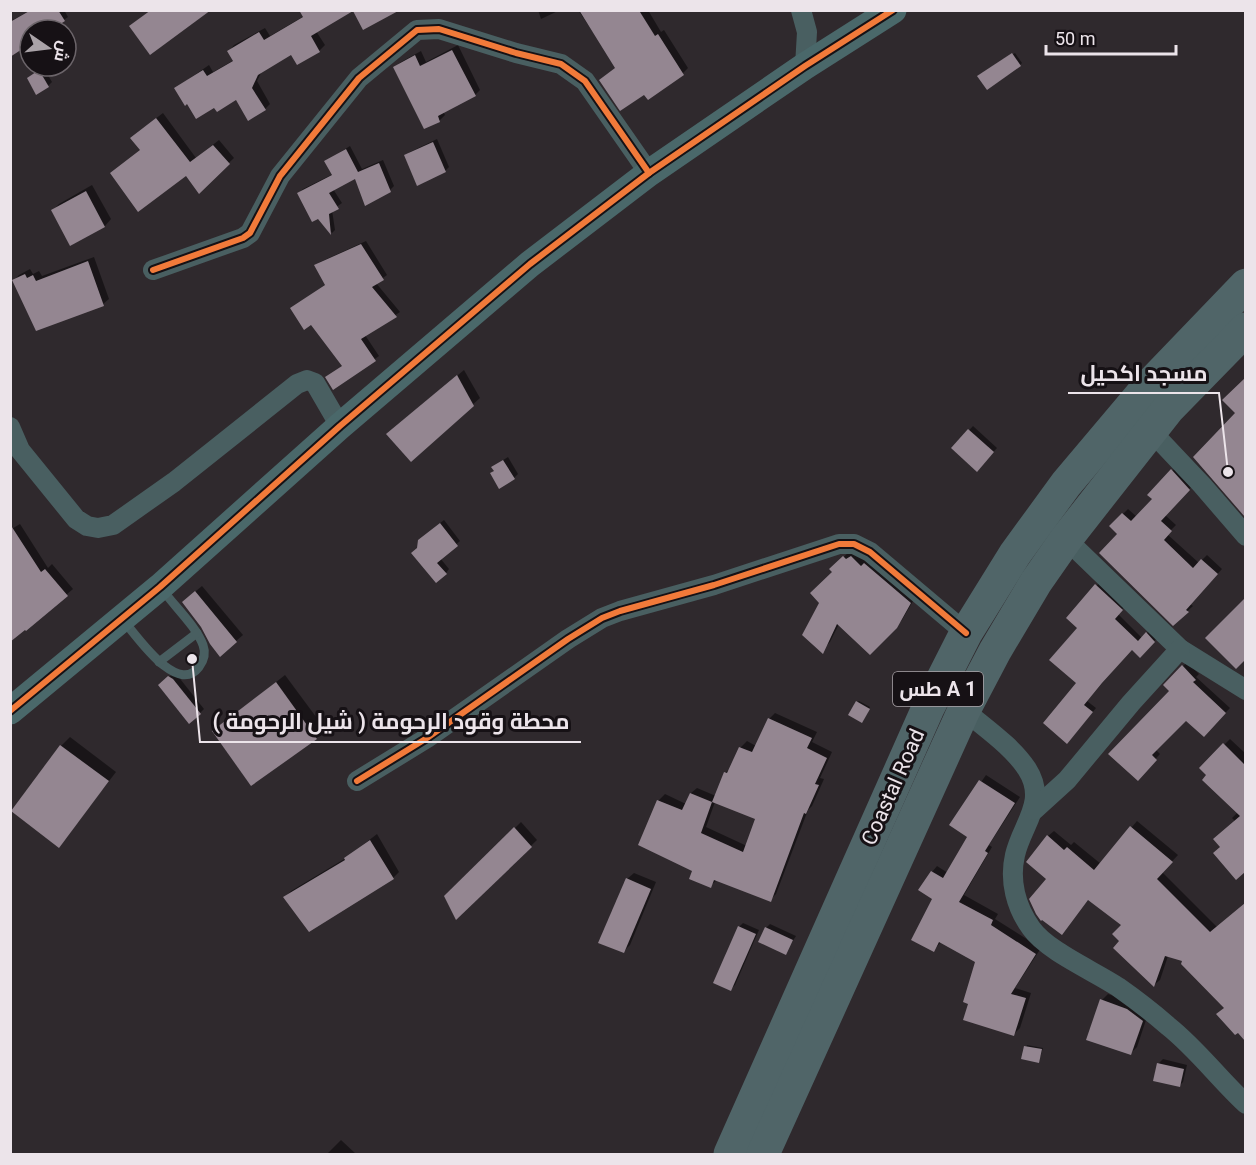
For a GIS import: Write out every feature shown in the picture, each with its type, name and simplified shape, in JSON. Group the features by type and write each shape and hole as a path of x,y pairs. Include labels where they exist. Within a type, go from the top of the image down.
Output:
{"highway":[{"name":"Coastal Road","path":"730,1155 928,708 966,633 1015,554 1066,484 1147,388 1245,285"},
{"name":"Coastal Road","path":"764,1155 964,710 995,651 1036,582 1066,539 1168,410 1245,329"}],"street":[{"path":"801,10 807,32 805,66"},
{"path":"10,711 160,587 340,426 530,264 649,173 805,66 893,10"},
{"path":"153,270 243,238 250,233 280,176 359,78 417,30 439,29 561,64 585,81 649,173"},
{"path":"10,427 20,450 76,519 87,526 98,528 113,525 174,482 297,384 307,381 315,383 340,426"},
{"path":"1151,431 1202,485 1245,536"},
{"path":"1066,539 1180,649 1245,690"},
{"path":"357,781 427,738 568,639 602,618 714,585 839,544 854,544 870,552 966,633"},
{"path":"1034,810 1067,780 1131,703 1180,649"},
{"path":"964,710 1015,755 1028,771 1036,793 1034,810 1015,854 1011,880 1019,908 1032,930 1050,946 1118,987 1169,1026 1192,1047 1245,1104"}],"lane":[{"path":"121,617 159,662 178,675 187,675 197,670 205,654 204,646 197,633 160,587"},
{"path":"159,662 197,633"}],"building":[{"path":"31,10 58,10 63,18 18,18 18,52 10,57 10,22"},
{"path":"151,10 211,10 150,55 129,26"},
{"path":"299,10 400,10 363,30 353,11 311,36 320,52 297,65 291,55 258,75 252,88 266,110 248,121 236,100 217,112 214,108 196,119 174,88 203,70 207,76 233,61 227,51 259,32 264,40 303,17"},
{"path":"579,10 640,12 655,36 658,34 684,75 648,100 644,95 620,111 599,80 615,68"},
{"path":"452,50 476,96 438,116 440,122 424,129 393,67 415,55 420,66"},
{"path":"1012,53 1021,66 987,90 977,76"},
{"path":"27,78 44,78 49,87 36,95"},
{"path":"156,118 190,162 213,145 230,164 199,194 186,176 138,212 110,173 140,150 130,138"},
{"path":"433,142 446,172 417,186 404,155"},
{"path":"346,149 358,172 379,163 391,192 365,206 355,179 329,193 339,209 329,214 331,235 318,219 312,222 297,193 332,175 324,161"},
{"path":"86,191 105,227 70,246 51,210"},
{"path":"361,244 384,280 372,287 397,317 361,339 376,361 333,390 325,377 342,366 311,325 304,330 290,308 325,285 314,265"},
{"path":"88,261 104,306 36,331 12,280 25,274 27,278 33,275 36,281"},
{"path":"457,375 474,406 411,462 386,434"},
{"path":"1245,378 1245,517 1193,457 1235,413 1222,400"},
{"path":"968,429 994,452 977,472 951,448"},
{"path":"503,460 515,479 499,489 490,473 494,471 491,467"},
{"path":"1171,469 1190,490 1161,521 1172,531 1164,540 1193,568 1201,559 1218,574 1186,610 1189,612 1173,626 1099,553 1117,534 1109,526 1122,513 1131,521 1152,499 1147,495"},
{"path":"440,523 458,546 437,563 447,574 436,583 411,553 417,548 418,540"},
{"path":"10,524 41,572 45,569 68,596 10,642"},
{"path":"843,556 846,559 851,556 861,566 864,563 911,603 897,628 870,655 837,624 823,654 802,635 819,603 810,593 832,572 829,569"},
{"path":"1095,584 1123,610 1115,619 1138,641 1146,632 1155,642 1140,658 1132,650 1102,683 1084,705 1093,712 1067,744 1043,723 1076,683 1049,660 1077,628 1066,618"},
{"path":"195,591 237,642 220,657 182,602"},
{"path":"1245,598 1245,660 1236,669 1205,638"},
{"path":"1182,665 1196,680 1193,682 1226,713 1204,737 1186,721 1152,755 1157,760 1138,781 1108,754 1169,691 1163,685"},
{"path":"168,676 173,679 201,714 189,724 158,685"},
{"path":"276,682 317,739 251,786 212,731"},
{"path":"856,701 870,709 862,723 848,715"},
{"path":"768,718 812,738 807,748 827,758 815,784 819,785 806,814 804,813 771,902 714,880 711,888 689,879 692,871 638,845 657,800 682,810 690,793 712,802 724,772 727,773 739,747 752,752","holes":["712,802 755,819 743,852 701,833"]},
{"path":"1223,743 1245,765 1245,872 1236,880 1213,853 1220,847 1213,839 1240,816 1202,780 1206,775 1199,768"},
{"path":"60,745 109,781 59,848 11,811"},
{"path":"979,780 1015,803 985,851 988,853 959,902 993,920 991,925 1036,954 1011,994 1026,998 1014,1036 963,1020 968,1004 963,1002 975,962 939,942 934,952 911,940 932,899 918,890 931,871 943,878 967,837 949,825"},
{"path":"1130,826 1173,862 1157,879 1210,932 1245,903 1245,1041 1238,1033 1235,1035 1216,1014 1224,1008 1181,964 1182,961 1165,956 1154,987 1113,948 1119,941 1112,934 1121,925 1088,900 1062,935 1041,921 1036,914 1029,899 1046,879 1026,862 1047,835 1064,850 1067,847 1094,870"},
{"path":"514,827 532,847 456,920 444,896"},
{"path":"370,840 394,879 309,932 283,897 345,860 344,858"},
{"path":"626,878 651,889 624,953 598,943"},
{"path":"738,926 756,934 731,991 713,983"},
{"path":"765,927 793,940 786,955 758,942"},
{"path":"1100,999 1127,1009 1143,1021 1131,1055 1086,1040"},
{"path":"1024,1046 1042,1049 1039,1063 1021,1059"},
{"path":"1157,1063 1184,1069 1180,1087 1153,1081"}],"cycle path":[{"path":"10,711 160,587 340,426 530,264 649,173 805,66 893,10"},
{"path":"153,270 243,238 250,233 280,176 359,78 417,30 439,29 516,53 561,64 585,81 649,173"},
{"path":"357,781 427,738 568,639 602,618 714,585 839,544 854,544 870,552 966,633"}],"place":[{"name":"مسجد اكحيل","path":"1228,472"},
{"name":"( محطة وقود الرحومة ( شيل الرحومة","path":"192,659"}]}
